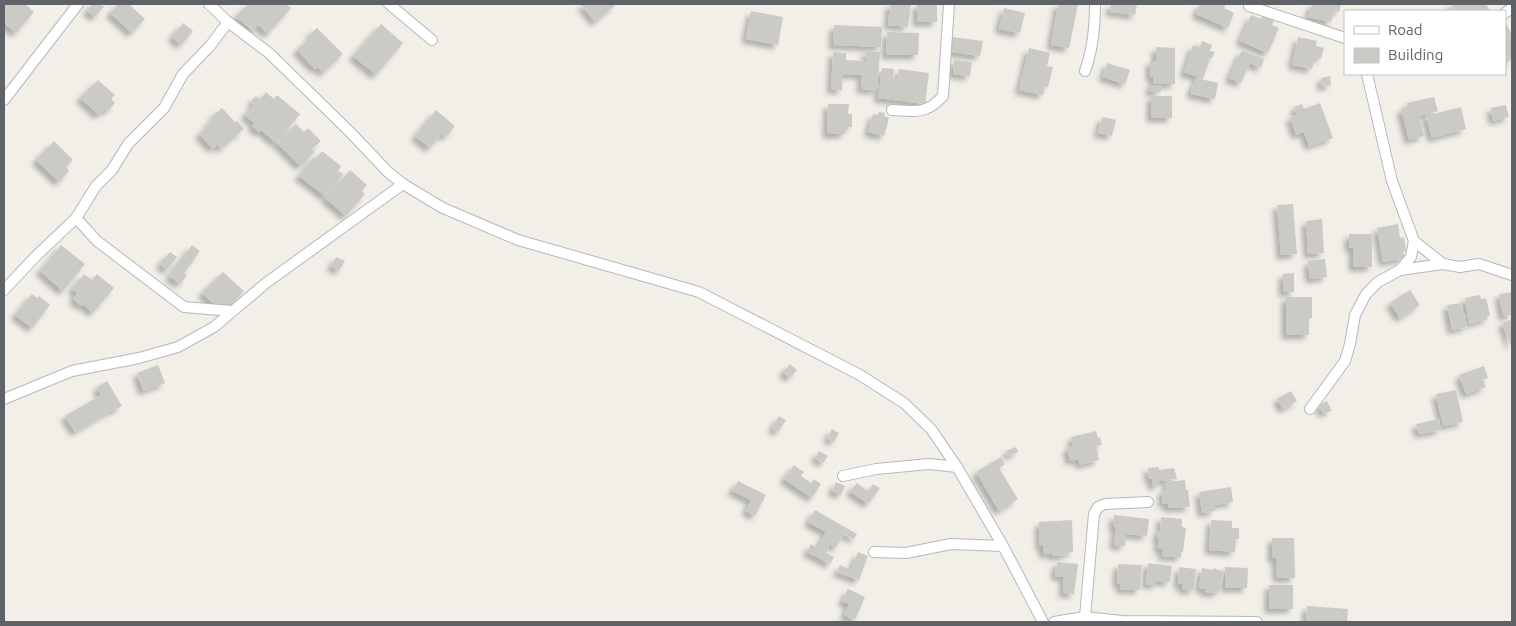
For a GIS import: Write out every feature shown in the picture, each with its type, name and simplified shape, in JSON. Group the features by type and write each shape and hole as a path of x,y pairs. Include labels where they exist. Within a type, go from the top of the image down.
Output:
{"street":[{"path":"4,100 78,4"},
{"path":"210,4 228,22 269,53 388,172 403,184 443,208 518,240 699,292 860,375 904,403 931,429 957,467 1032,597 1043,622"},
{"path":"389,4 432,40"},
{"path":"892,110 921,111 933,106 943,96 950,4"},
{"path":"1085,72 1094,36 1096,4"},
{"path":"1250,4 1250,6 1344,38"},
{"path":"4,290 76,218 96,186 112,170 128,144 164,108 183,74 210,46 228,22"},
{"path":"1367,75 1392,181 1414,241 1411,257 1400,270"},
{"path":"4,399 72,371 139,358 178,346 214,327 266,283 403,184"},
{"path":"76,218 97,241 184,307 232,312"},
{"path":"1414,241 1443,264"},
{"path":"1310,409 1345,361 1355,314 1366,294 1378,282 1400,270 1443,264 1460,267 1479,264 1512,275"},
{"path":"844,476 876,469 929,464 957,467"},
{"path":"1085,617 1094,514 1098,507 1105,504 1148,502"},
{"path":"874,552 906,553 951,544 1003,546"},
{"path":"1054,622 1085,617 1122,621 1257,622"}],"building":[{"path":"7,4 25,4 34,12 16,33 4,23 4,7"},
{"path":"92,4 100,4 104,7 95,17 87,11"},
{"path":"118,4 129,4 145,19 132,33 110,13"},
{"path":"248,4 286,4 291,8 268,34 258,25 253,31 236,17"},
{"path":"581,4 613,4 615,6 595,22"},
{"path":"890,4 911,4 908,27 888,25"},
{"path":"917,4 937,4 937,22 917,22"},
{"path":"1058,4 1078,4 1069,48 1051,45"},
{"path":"1111,4 1137,4 1135,15 1110,12"},
{"path":"1200,4 1226,4 1224,8 1234,13 1228,28 1196,14"},
{"path":"1312,4 1341,4 1339,12 1334,11 1331,22 1308,17"},
{"path":"1450,4 1486,4 1489,10 1454,10"},
{"path":"1004,8 1025,13 1020,33 999,29"},
{"path":"751,11 783,17 778,45 746,39"},
{"path":"1251,15 1261,19 1263,16 1274,21 1272,25 1279,28 1268,53 1240,41"},
{"path":"183,23 193,31 181,45 172,37"},
{"path":"1506,23 1512,35 1512,59 1506,62"},
{"path":"381,24 403,43 376,75 353,56"},
{"path":"834,25 882,27 881,47 833,45"},
{"path":"317,28 343,54 323,73 318,67 315,69 297,50 312,36 310,34"},
{"path":"887,32 919,33 918,55 886,55"},
{"path":"952,37 983,41 980,56 950,52"},
{"path":"1298,37 1317,41 1316,46 1324,48 1321,58 1315,57 1312,69 1292,65"},
{"path":"1202,41 1212,45 1210,51 1215,52 1212,58 1210,58 1203,79 1184,72 1193,45 1200,47"},
{"path":"1156,47 1175,48 1175,84 1153,84 1153,76 1150,77 1150,61 1156,61"},
{"path":"1029,48 1050,53 1047,66 1053,67 1048,87 1045,86 1043,95 1019,90"},
{"path":"1242,50 1264,59 1261,68 1250,63 1241,83 1229,78"},
{"path":"866,51 880,52 877,90 861,89 862,75 843,74 842,90 831,89 833,52 846,53 846,60 866,61"},
{"path":"954,60 972,62 970,76 953,74"},
{"path":"1107,63 1130,70 1125,84 1103,77"},
{"path":"882,68 894,69 893,78 898,79 899,69 929,73 925,104 878,98"},
{"path":"1330,76 1331,85 1322,87 1321,78"},
{"path":"1196,78 1218,83 1215,99 1191,94"},
{"path":"98,80 115,95 111,99 115,103 108,111 105,109 99,115 80,98"},
{"path":"1150,85 1161,85 1161,92 1150,92"},
{"path":"266,92 274,99 277,95 300,114 276,143 261,130 259,132 252,126 254,123 245,115 254,104 251,101 256,96 260,100"},
{"path":"1151,96 1172,96 1172,118 1151,118"},
{"path":"1434,97 1438,111 1419,116 1424,136 1409,140 1401,109 1408,107 1407,103"},
{"path":"1320,103 1333,138 1309,146 1304,132 1296,135 1290,117 1297,115 1294,107 1302,104 1304,109"},
{"path":"828,104 849,104 848,114 852,114 852,127 846,127 845,134 827,134"},
{"path":"1506,105 1509,117 1493,121 1491,108"},
{"path":"1461,107 1466,129 1432,138 1426,116"},
{"path":"222,108 244,129 221,149 218,144 213,149 199,134 209,125 207,124 215,117 213,116"},
{"path":"436,110 455,126 446,137 442,134 430,148 415,136"},
{"path":"879,112 885,113 884,116 889,118 884,136 868,132 873,114 878,115"},
{"path":"1102,117 1116,120 1112,136 1098,133"},
{"path":"296,124 304,132 308,128 321,141 312,149 315,152 300,166 277,143"},
{"path":"54,141 73,160 66,167 69,171 59,182 36,160"},
{"path":"322,151 341,166 338,171 343,174 325,196 299,176 313,158 315,159"},
{"path":"350,170 367,185 362,191 365,194 346,216 325,198"},
{"path":"1293,204 1297,254 1281,255 1277,205"},
{"path":"1322,219 1324,253 1308,254 1306,221"},
{"path":"1398,224 1400,238 1404,237 1406,251 1403,252 1405,258 1383,262 1377,228"},
{"path":"1349,234 1372,234 1372,267 1353,267 1353,248 1349,248"},
{"path":"61,245 85,264 63,291 40,271"},
{"path":"192,245 200,251 184,273 187,275 180,284 169,276"},
{"path":"170,252 177,257 167,270 160,264"},
{"path":"336,257 345,261 339,271 331,266"},
{"path":"1325,259 1327,277 1310,279 1308,261"},
{"path":"223,272 244,291 229,308 224,303 219,309 202,293"},
{"path":"1294,273 1294,292 1283,292 1283,274"},
{"path":"84,274 92,280 97,274 114,288 93,313 83,304 81,306 73,299 77,293 72,289"},
{"path":"1410,290 1420,305 1400,318 1390,303"},
{"path":"1512,292 1512,315 1503,316 1499,294"},
{"path":"32,294 37,298 39,296 50,305 32,328 15,315"},
{"path":"1480,295 1481,299 1486,298 1490,315 1487,316 1488,319 1469,324 1465,298"},
{"path":"1286,297 1312,297 1312,318 1309,318 1309,335 1286,335"},
{"path":"1460,303 1463,314 1465,314 1467,327 1452,330 1447,305"},
{"path":"1512,319 1512,348 1502,323"},
{"path":"790,364 797,370 789,378 783,372"},
{"path":"158,365 165,383 143,391 137,373"},
{"path":"1484,366 1488,378 1483,380 1486,387 1466,394 1459,375"},
{"path":"107,381 122,406 75,432 65,416 101,395 97,387"},
{"path":"1456,390 1463,422 1443,426 1436,394"},
{"path":"1291,391 1297,401 1283,409 1277,399"},
{"path":"1327,401 1332,411 1323,413 1319,405"},
{"path":"779,416 786,420 778,432 772,428"},
{"path":"1439,419 1441,430 1419,434 1416,424"},
{"path":"832,429 839,433 834,442 827,438"},
{"path":"1096,431 1102,445 1096,446 1099,460 1080,465 1078,459 1070,461 1067,447 1073,446 1071,437"},
{"path":"1016,447 1018,452 1009,456 1006,451"},
{"path":"819,451 828,456 823,463 815,458"},
{"path":"1001,457 1005,464 999,468 1018,499 999,511 976,472"},
{"path":"794,465 804,472 801,476 811,483 814,479 821,484 812,498 784,479"},
{"path":"1159,467 1159,470 1174,468 1177,479 1158,481 1159,485 1152,486 1152,479 1149,479 1148,468"},
{"path":"1185,480 1190,507 1168,508 1168,503 1163,504 1162,490 1167,490 1166,482"},
{"path":"738,481 766,495 755,516 746,511 751,500 732,491"},
{"path":"836,482 845,486 841,495 832,491"},
{"path":"857,483 868,491 873,484 880,488 868,504 850,491"},
{"path":"1231,487 1233,502 1214,505 1215,511 1202,513 1199,492"},
{"path":"815,510 857,534 854,539 844,534 836,548 830,544 826,553 834,557 830,564 807,552 811,544 817,548 826,532 808,522"},
{"path":"1114,515 1149,519 1147,536 1126,534 1125,546 1114,545 1116,527 1113,526"},
{"path":"1161,517 1182,519 1182,527 1186,528 1181,557 1162,556 1163,549 1158,549 1159,539 1157,539 1158,531 1160,531"},
{"path":"1072,520 1073,552 1066,553 1067,555 1053,556 1052,553 1043,554 1043,546 1040,546 1039,522"},
{"path":"1211,520 1232,521 1232,528 1239,528 1239,539 1236,539 1235,552 1209,550"},
{"path":"1272,538 1294,538 1295,578 1277,578 1276,558 1272,558"},
{"path":"858,552 868,556 859,580 837,572 840,565 851,570"},
{"path":"1057,562 1078,564 1074,594 1063,593 1064,577 1055,576"},
{"path":"1148,563 1172,566 1170,582 1156,581 1156,585 1146,584"},
{"path":"1118,564 1142,565 1140,590 1120,589 1121,584 1117,583"},
{"path":"1179,567 1196,569 1194,590 1182,589 1182,584 1178,584"},
{"path":"1225,567 1248,568 1247,588 1225,588"},
{"path":"1202,568 1213,570 1213,568 1224,572 1221,590 1217,590 1217,593 1205,592 1206,589 1199,588"},
{"path":"1269,585 1293,585 1293,609 1269,609"},
{"path":"848,589 865,597 855,620 844,615 849,604 842,601"},
{"path":"1307,606 1348,609 1347,622 1306,622"}]}
